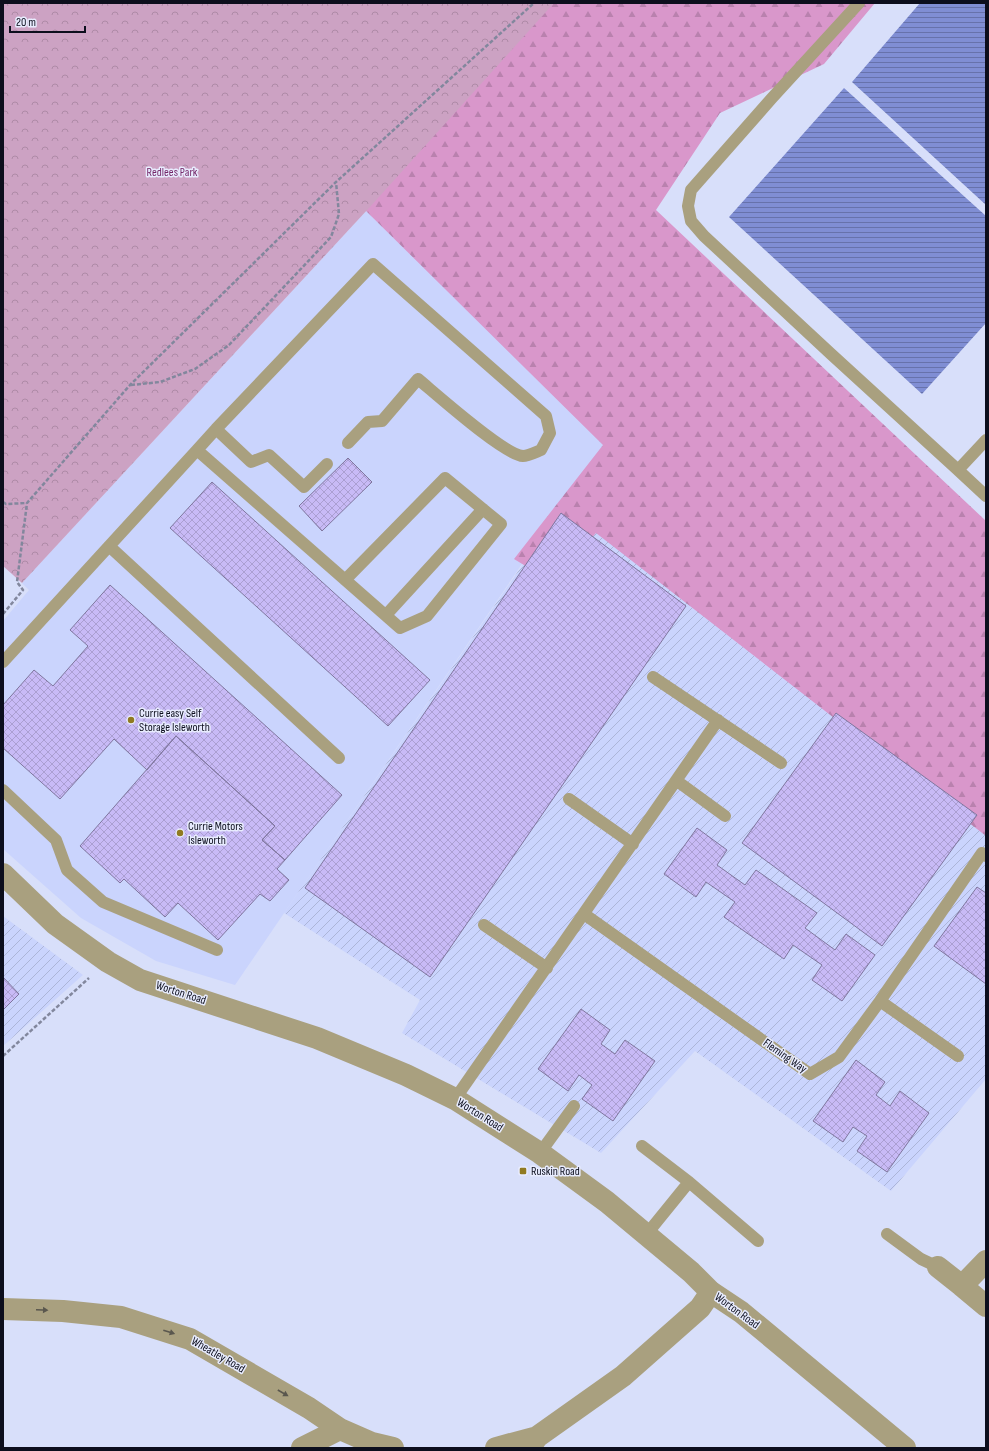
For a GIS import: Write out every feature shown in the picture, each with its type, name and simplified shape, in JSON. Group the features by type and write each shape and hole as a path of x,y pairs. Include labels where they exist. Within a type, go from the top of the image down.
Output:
{"street":[{"name":"Worton Road","path":"3,874 55,924 108,962 140,980 317,1038 406,1075 455,1099 540,1153 607,1202 691,1272 711,1292 747,1317 906,1448"},
{"path":"962,1286 986,1260"},
{"path":"938,1267 986,1306"},
{"path":"496,1448 534,1442 623,1376 700,1308 711,1292"},
{"name":"Wheatley Road","path":"3,1309 63,1311 121,1316 190,1339 302,1404 340,1429 378,1446"},
{"path":"302,1448 340,1429"}],"lane":[{"path":"859,3 772,98 691,190 688,206 691,221 704,236 986,496"},
{"path":"3,662 216,429 373,264 546,416 550,433 541,450 523,456 505,449 457,412 418,379 382,421 368,422 348,443"},
{"path":"216,429 251,462 269,455 304,487 326,464"},
{"path":"958,470 986,440"},
{"path":"197,450 345,580 386,615 400,628 427,616 501,524 445,478 345,580"},
{"path":"386,615 483,509"},
{"path":"108,546 339,758"},
{"path":"653,677 781,763"},
{"path":"455,1099 718,720"},
{"path":"676,781 725,816"},
{"path":"3,790 56,840 67,870 103,902 217,950"},
{"path":"569,799 633,844"},
{"name":"Fleming Way","path":"584,914 810,1074 839,1057 880,1001 982,853 986,856"},
{"path":"484,925 547,968"},
{"path":"880,1001 958,1056"},
{"path":"540,1153 574,1106"},
{"path":"642,1146 689,1182 758,1241"},
{"path":"646,1235 689,1182"},
{"path":"887,1234 921,1259 938,1267"}],"path":[{"path":"3,614 23,590 17,582 27,503 130,385 336,182 534,3"},
{"path":"130,385 160,382 195,369 229,345 331,237 339,214 336,182"},
{"path":"3,502 6,504 27,503"},
{"path":"3,1056 108,962"}],"shaded area":[{"path":"369,208 610,435 235,985 156,961 81,918 3,849 3,621 29,590 22,583"},
{"path":"571,494 986,807 986,1079 891,1191 695,1051 601,1153 402,1033 420,1000 284,913"},
{"path":"3,916 83,975 3,1046"}],"green space":[{"name":"Redlees Park","path":"3,3 554,3 369,208 22,583 3,566"},
{"path":"544,3 875,3 824,64 720,113 656,210 986,521 986,836 596,533 552,582 514,559 603,445 361,206"}],"water":[{"path":"920,3 986,3 986,205 852,82"},
{"path":"844,88 986,216 986,323 922,394 729,217"}],"building":[{"path":"348,458 372,482 322,531 299,506"},
{"path":"212,482 430,680 388,726 170,528"},
{"path":"561,513 686,606 430,977 305,888"},
{"name":"Currie easy Self Storage Isleworth","path":"110,585 342,795 285,860 262,840 275,826 176,736 147,770 114,739 60,799 3,748 3,705 34,670 53,686 88,646 70,630"},
{"path":"836,713 977,815 882,946 742,843"},
{"name":"Currie Motors Isleworth","path":"176,736 275,826 262,840 285,860 277,869 289,880 270,901 260,894 218,940 178,903 165,917 124,879 120,883 80,846"},
{"path":"697,828 727,850 717,865 745,885 756,870 817,913 805,928 835,950 846,934 875,955 842,1001 812,980 822,965 793,945 784,959 724,917 735,902 706,882 696,897 664,874"},
{"path":"977,887 986,893 986,984 934,946"},
{"path":"3,977 19,994 3,1010"},
{"path":"581,1009 610,1030 601,1044 615,1054 625,1040 655,1061 613,1121 582,1099 592,1085 579,1075 568,1091 538,1069"},
{"path":"856,1060 885,1082 876,1095 890,1106 900,1091 929,1113 887,1172 857,1151 867,1136 853,1127 843,1142 813,1121"}],"place":[{"name":"Currie easy Self Storage Isleworth","path":"131,720"},
{"name":"Currie Motors Isleworth","path":"180,833"},
{"name":"Ruskin Road","path":"523,1171"}]}
